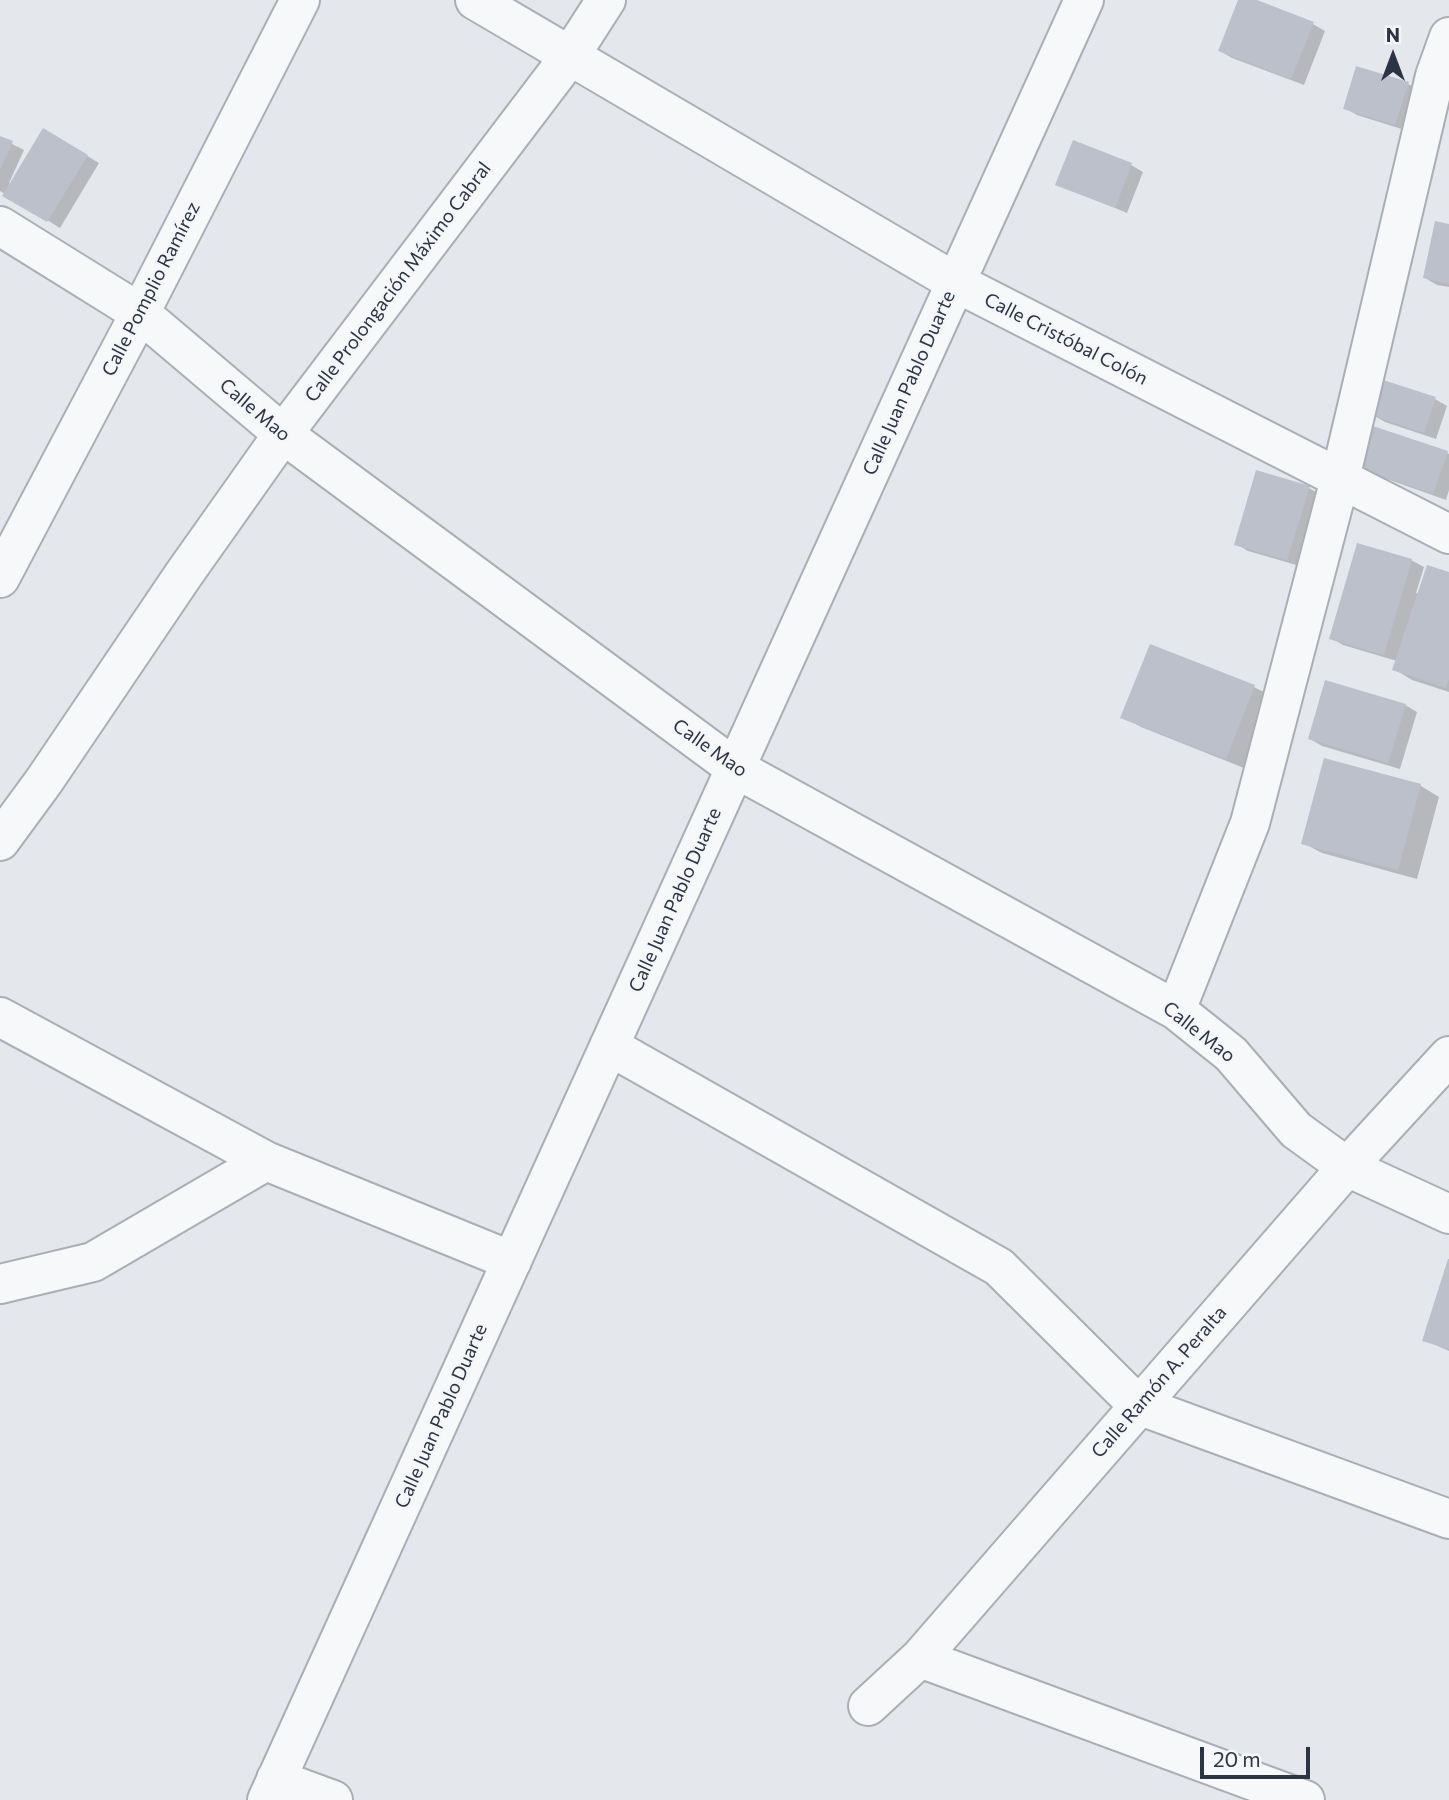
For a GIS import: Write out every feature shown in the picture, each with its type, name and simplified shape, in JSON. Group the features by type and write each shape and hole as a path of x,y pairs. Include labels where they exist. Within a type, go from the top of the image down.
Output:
{"street":[{"name":"Calle Pomplio Ramírez","path":"0,578 140,313 300,0"},
{"name":"Calle Cristóbal Colón","path":"475,0 955,282 1449,534"},
{"name":"Calle Prolongación Máximo Cabral","path":"0,841 283,434 570,56 606,0"},
{"name":"Calle Juan Pablo Duarte","path":"272,1789 1084,0"},
{"path":"1176,1010 1250,823 1340,479 1434,76 1449,37"},
{"name":"Calle Mao","path":"0,226 140,313 283,434 735,768 1176,1010 1231,1054 1296,1130 1347,1167 1449,1214"},
{"path":"0,1017 265,1161 512,1261"},
{"path":"609,1046 999,1267 1138,1405 1449,1519"},
{"name":"Calle Ramón A. Peralta","path":"868,1706 920,1658 1347,1167 1449,1056"},
{"path":"0,1284 93,1262 265,1161"},
{"path":"920,1658 1305,1800"},
{"path":"272,1789 334,1800"}],"building":[{"path":"1238,0 1257,0 1314,22 1291,79 1218,51"},
{"path":"1356,66 1409,82 1395,125 1343,109"},
{"path":"43,128 88,155 47,222 2,196"},
{"path":"0,136 13,141 0,170"},
{"path":"1073,140 1132,163 1115,208 1055,185"},
{"path":"1435,221 1449,224 1449,284 1423,278"},
{"path":"1383,380 1436,397 1424,433 1370,415"},
{"path":"1373,426 1448,451 1433,494 1358,468"},
{"path":"1256,470 1310,486 1287,560 1234,545"},
{"path":"1357,543 1412,559 1384,655 1329,639"},
{"path":"1427,565 1449,572 1449,679 1446,688 1392,670"},
{"path":"1150,644 1255,685 1226,759 1120,718"},
{"path":"1325,680 1406,704 1388,763 1308,739"},
{"path":"1324,758 1421,784 1398,870 1301,844"},
{"path":"1449,1259 1449,1349 1422,1341"}]}
